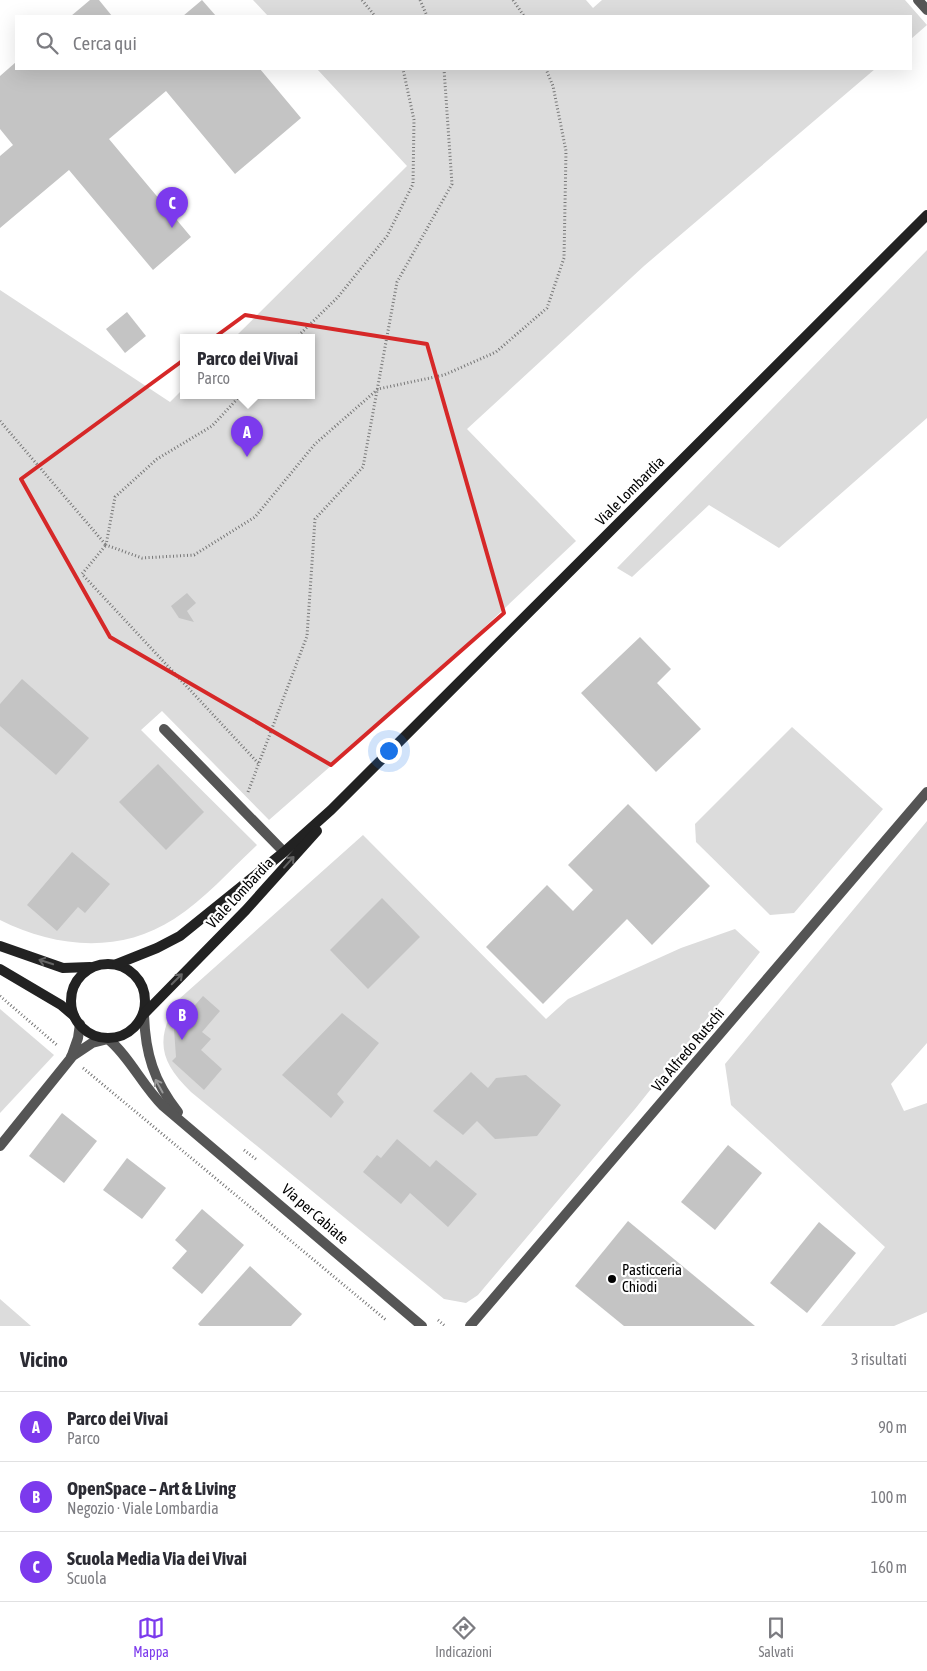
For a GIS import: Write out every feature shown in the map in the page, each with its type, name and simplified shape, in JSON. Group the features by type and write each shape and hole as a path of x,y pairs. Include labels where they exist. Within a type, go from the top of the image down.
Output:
{"main road":[{"name":"Viale Lombardia","path":"117,964 157,948 180,936 284,852 354,788 927,215"},
{"name":"Viale Lombardia","path":"144,1014 252,903 354,788"},
{"path":"0,946 63,968 82,969 104,964 117,964 131,971 141,982 146,996 144,1014 135,1028 124,1035 108,1038 95,1036 84,1029 61,1005 0,969"},
{"path":"77,1020 71,1001 75,984 81,975 93,966"}],"street":[{"path":"918,0 927,10"},
{"name":"Viale Lombardia","path":"164,730 284,852"},
{"name":"Via Alfredo Rutschi","path":"470,1326 927,792"},
{"path":"144,1014 148,1054 152,1072 166,1098 188,1125"},
{"path":"71,1058 78,1038 77,1020"},
{"path":"0,1146 71,1058 92,1043 108,1038 122,1053 149,1092 188,1125"},
{"name":"Via per Cabiate","path":"188,1125 422,1326"}],"path":[{"path":"362,0 374,15"},
{"path":"420,0 427,15"},
{"path":"513,0 523,15"},
{"path":"300,334 338,298 387,236 413,184 414,120 403,70"},
{"path":"242,809 307,636 315,518 363,467 397,282 452,184 444,70"},
{"path":"0,421 106,545 142,558 194,555 255,517 315,444 378,389 444,375 496,352 547,308 564,258 566,151 553,86 546,70"},
{"path":"237,399 212,426 157,459 115,497 106,545 82,574 259,764"},
{"path":"0,996 71,1058 393,1326"}],"highlighted area":[{"path":"245,315 427,344 504,613 331,765 110,637 21,479"}],"shaded area":[{"path":"253,0 586,0 593,8 602,0 905,0 927,25 912,38 912,15 267,15"},
{"path":"318,70 874,70 644,266 467,429 576,541 420,688 269,820 162,711 141,730 257,845 196,903 174,919 132,938 88,943 43,937 0,920 0,290 170,402 180,392 180,399 315,399 315,334 238,334 407,166"},
{"path":"927,250 927,418 779,548 709,505 632,577 617,568"},
{"path":"792,727 883,809 794,913 770,915 696,842 695,824"},
{"path":"927,821 927,1043 891,1084 904,1111 927,1103 927,1312 894,1326 821,1326 885,1247 731,1105 725,1064"},
{"path":"363,835 546,1019 568,999 681,948 735,929 760,952 635,1109 478,1295 466,1303 444,1299 191,1092 172,1070 164,1049 166,1026 178,1000"},
{"path":"0,1009 54,1055 0,1113"},
{"path":"0,1299 31,1326 0,1326"}],"building":[{"path":"90,0 99,0 111,15 72,15"},
{"path":"202,0 215,15 184,15"},
{"path":"15,63 15,70 261,70 301,118 235,174 166,91 109,139 191,237 153,270 69,170 0,228 0,156 13,145 0,129 0,76"},
{"path":"127,312 146,336 125,353 106,329"},
{"path":"187,593 196,603 187,611 194,622 179,618 171,606"},
{"path":"640,637 671,669 657,683 701,729 656,772 581,693"},
{"path":"22,679 89,738 56,775 0,726 0,704"},
{"path":"158,764 204,812 166,850 119,802"},
{"path":"628,804 710,886 652,945 627,919 543,1004 486,947 547,885 573,911 593,890 568,865"},
{"path":"72,852 110,884 85,913 78,907 57,931 27,905"},
{"path":"382,898 420,937 368,989 330,950"},
{"path":"203,996 220,1011 202,1032 211,1039 201,1050 222,1069 204,1090 172,1061 176,1057 174,1029"},
{"path":"342,1013 379,1043 337,1094 344,1102 331,1118 282,1075"},
{"path":"471,1072 488,1088 496,1078 526,1075 561,1105 537,1136 495,1139 477,1121 463,1135 433,1111"},
{"path":"62,1113 97,1141 64,1183 29,1156"},
{"path":"397,1139 430,1167 436,1160 477,1194 448,1227 410,1193 401,1204 363,1172 377,1155 381,1158"},
{"path":"728,1145 762,1173 715,1230 681,1202"},
{"path":"127,1158 166,1188 142,1219 103,1190"},
{"path":"202,1209 244,1245 202,1294 172,1268 187,1251 175,1240"},
{"path":"628,1221 755,1326 624,1326 575,1286"},
{"path":"819,1222 856,1253 807,1313 770,1283"},
{"path":"250,1266 302,1314 291,1326 200,1326 198,1324"}],"place":[{"name":"Scuola Media Via dei Vivai","path":"172,228"},
{"name":"Parco dei Vivai","path":"247,457"},
{"name":"OpenSpace – Art & Living","path":"182,1040"},
{"name":"Pasticceria Chiodi","path":"612,1279"}]}
